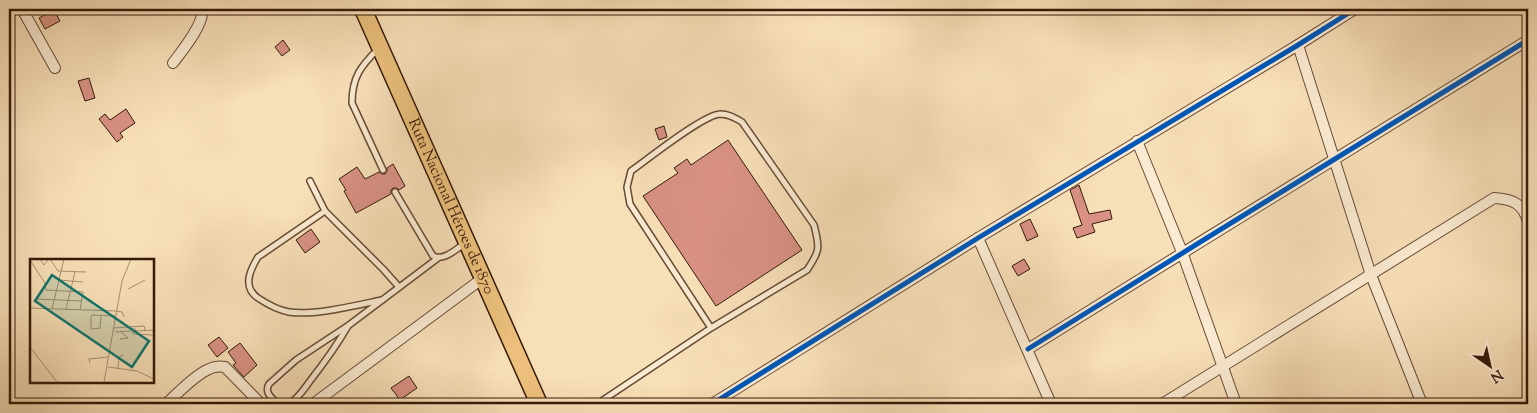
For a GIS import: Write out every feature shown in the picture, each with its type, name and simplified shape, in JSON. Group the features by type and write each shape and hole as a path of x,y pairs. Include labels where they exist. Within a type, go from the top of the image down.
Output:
{"highway":[{"name":"Ruta Nacional Héroes de 1870","path":"363,9 539,404"}],"street":[{"path":"22,9 55,68"},
{"path":"174,63 198,26 202,18 202,9"},
{"path":"712,404 978,238 1355,9"},
{"path":"1028,349 1182,252 1528,40"},
{"path":"1298,45 1372,275 1422,404"},
{"path":"1137,141 1182,252 1236,404"},
{"path":"1162,404 1494,198 1508,198 1520,205 1528,222"},
{"path":"978,238 1051,404"},
{"path":"313,404 483,278"},
{"path":"166,404 209,369 218,366 225,367 261,404"}],"lane":[{"path":"380,47 359,71 352,90 352,103 383,170"},
{"path":"597,404 711,328 807,270 817,256 818,242 814,225 742,122 731,116 718,114 704,119 631,171 627,187 630,204 711,328"},
{"path":"310,180 325,211 399,287"},
{"path":"395,192 429,250 433,256 438,258"},
{"path":"325,211 258,257 252,266 248,278 248,286 254,296 267,304 289,312 308,312 382,300"},
{"path":"278,404 268,393 267,388 296,360 348,325 438,258 444,257 467,242"},
{"path":"289,404 303,390 333,351 348,325"}],"building":[{"path":"54,10 60,21 45,29 39,18"},
{"path":"283,40 290,50 282,56 275,47"},
{"path":"89,78 95,98 85,101 78,81"},
{"path":"126,109 135,123 120,133 123,137 117,142 99,119 105,114 110,120"},
{"path":"664,126 667,137 659,140 655,129"},
{"path":"728,140 802,250 716,306 643,196 678,173 674,168 687,159 691,165"},
{"path":"393,164 405,186 399,190 393,188 391,194 356,213 339,179 357,167 365,179 379,172 385,174 387,168"},
{"path":"1079,185 1089,214 1110,210 1112,219 1092,224 1095,232 1077,238 1073,228 1082,225 1070,190"},
{"path":"1030,219 1038,236 1027,241 1020,224"},
{"path":"311,229 320,242 305,253 296,240"},
{"path":"1024,259 1030,269 1018,276 1012,266"},
{"path":"219,337 228,348 217,357 208,345"},
{"path":"240,343 257,365 244,377 233,365 236,363 228,352"},
{"path":"409,376 417,388 400,400 391,388"}],"cycle path":[{"path":"712,404 978,238 1355,9"},
{"path":"1028,349 1528,40"}]}
